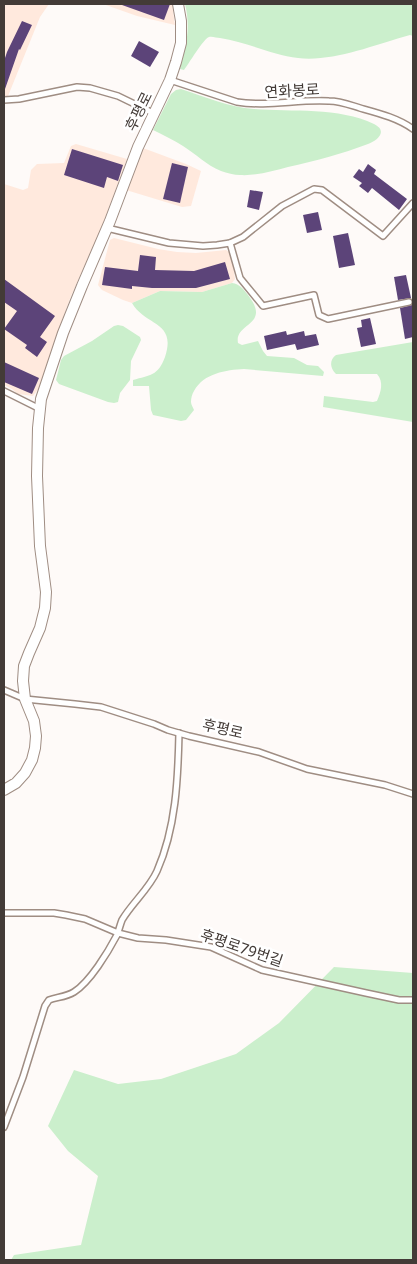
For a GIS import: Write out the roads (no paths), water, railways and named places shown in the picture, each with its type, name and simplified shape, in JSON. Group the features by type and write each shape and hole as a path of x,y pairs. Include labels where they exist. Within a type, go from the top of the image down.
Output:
{"street":[{"name":"후평로","path":"4,790 16,783 25,773 36,748 34,720 25,699 23,681 24,666 40,628 45,608 46,592 40,546 37,476 41,399 63,333 107,228 138,147 153,112 170,80 181,43 181,21 178,4"}],"lane":[{"name":"연화봉로","path":"170,80 247,104 340,102 406,123 413,129"},
{"path":"4,100 19,99 77,87 90,88 118,96 153,112"},
{"path":"107,228 169,243 203,246 230,243 243,237 282,206 314,189 322,190 383,236 413,203"},
{"path":"230,243 240,278 262,306 314,295 319,315 328,320 408,302"},
{"path":"4,390 40,409"},
{"name":"후평로","path":"4,690 25,699 101,708 179,733 259,752 307,769 413,794"},
{"path":"4,1127 23,1077 45,1006 49,1000 75,991 86,981 106,954 118,933 122,920 151,882 157,871 165,849 174,812 179,733"},
{"name":"후평로79번길","path":"4,913 60,914 85,919 118,933 138,938 175,941 211,947 262,970 366,994 399,1000 413,1000"}]}
